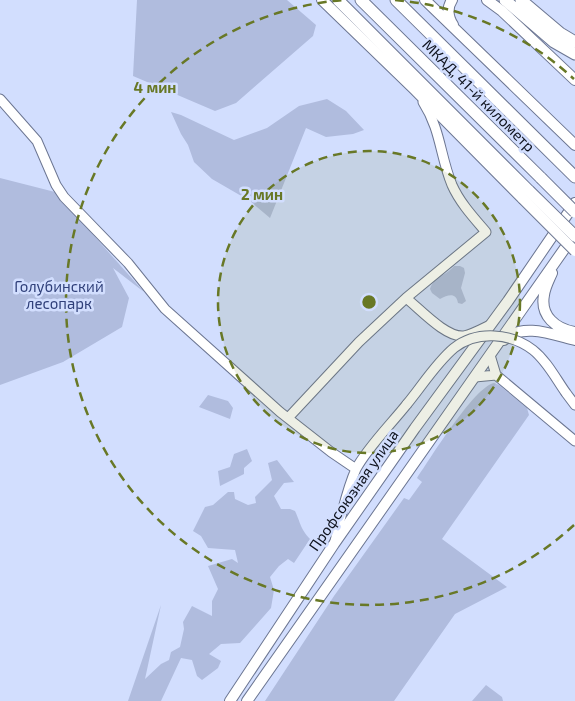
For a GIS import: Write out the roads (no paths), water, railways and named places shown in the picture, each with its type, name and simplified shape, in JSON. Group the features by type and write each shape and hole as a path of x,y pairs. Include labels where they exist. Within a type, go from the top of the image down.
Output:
{"highway":[{"path":"338,0 375,36 526,195 575,234"},
{"name":"МКАД, 41-й километр","path":"361,0 575,212"},
{"name":"МКАД, 41-й километр","path":"396,0 575,177"},
{"path":"504,0 554,42 575,54"},
{"path":"522,0 560,33 575,42"}],"main road":[{"path":"322,0 526,195 575,249"},
{"path":"425,0 575,145"},
{"path":"452,0 448,9 448,17 460,34"},
{"path":"487,0 502,11 575,80"},
{"name":"Профсоюзная улица","path":"230,701 334,544 508,301 575,203"},
{"path":"247,701 575,234"},
{"path":"558,258 545,291 544,307 547,316 554,324 564,330 575,332"},
{"path":"493,351 510,334 516,332 537,331 575,340"}],"street":[{"path":"288,418 359,342 406,298 486,232 467,210 453,187 436,127 430,112 414,89"},
{"path":"0,99 37,141 56,185 64,197 128,263 163,306 288,418 356,469"},
{"path":"406,298 443,329 454,335 463,336 471,334 490,325"},
{"path":"334,544 356,469 364,456 446,356 456,347 468,341 490,336 509,338 522,343 534,351 542,360 575,405"},
{"path":"493,351 496,375 575,441"},
{"path":"475,377 496,375"}],"park label":[{"name":"Голубинский лесопарк","path":"59,294"}]}
